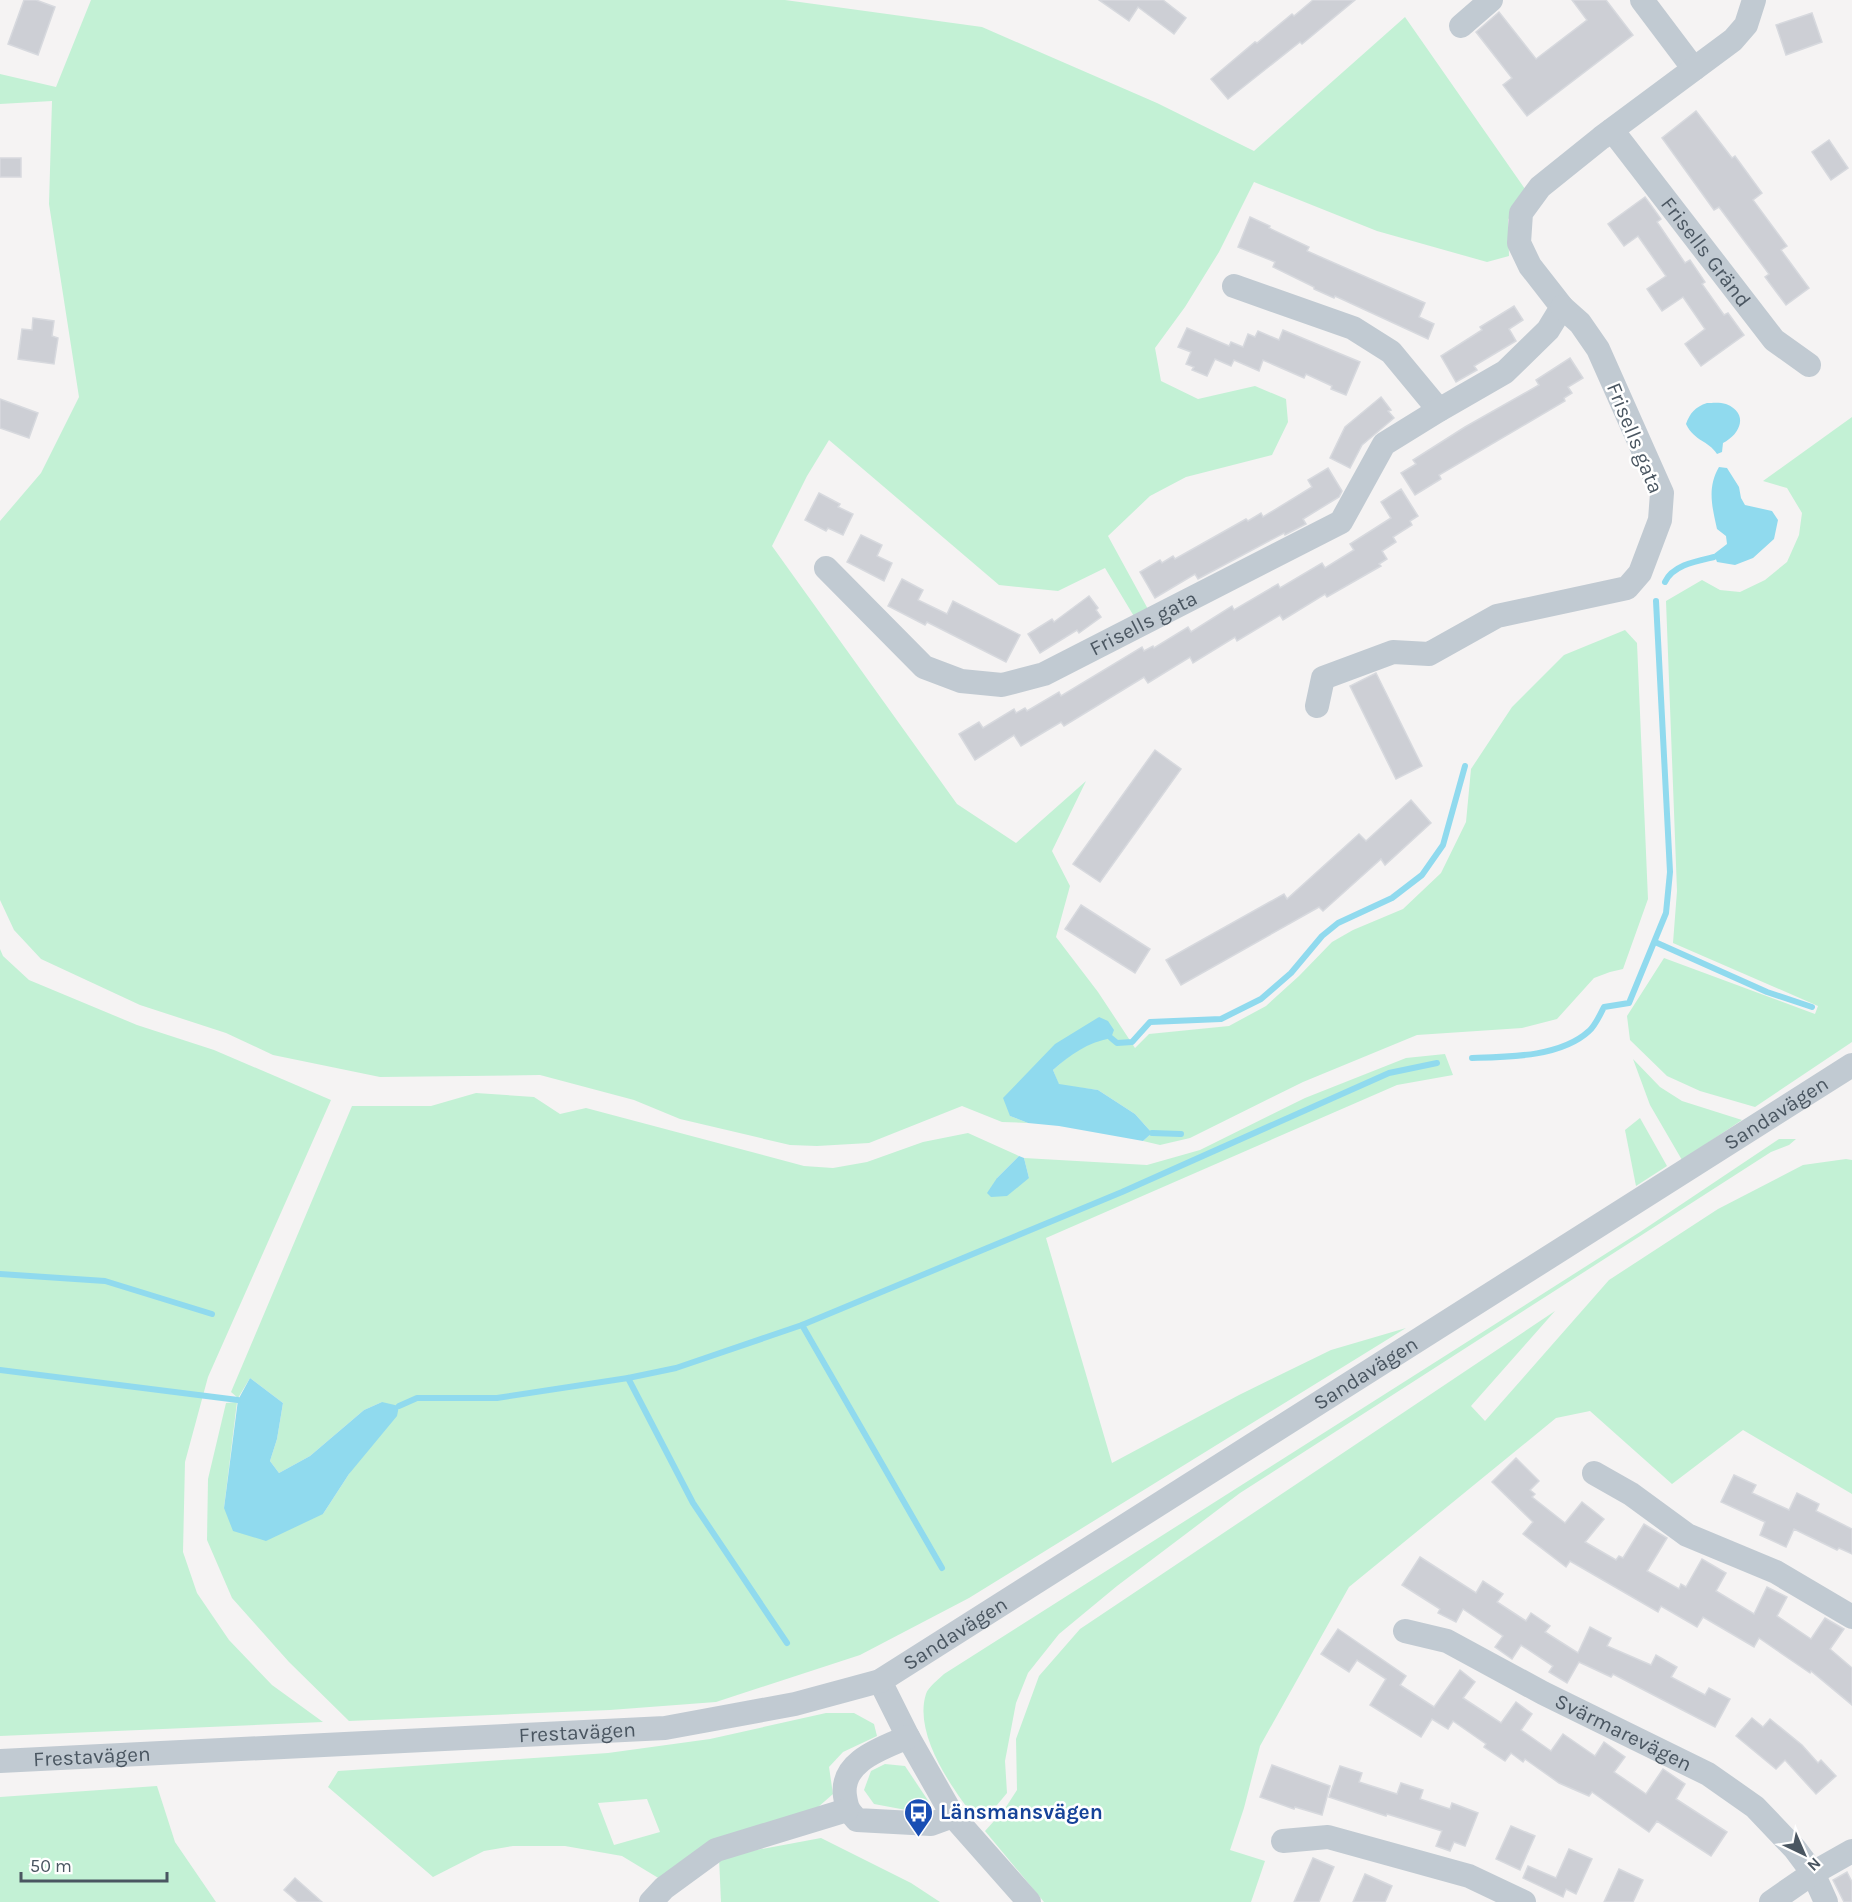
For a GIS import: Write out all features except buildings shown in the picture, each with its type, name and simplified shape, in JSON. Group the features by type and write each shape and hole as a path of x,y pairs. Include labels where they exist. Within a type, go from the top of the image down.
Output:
{"street":[{"path":"1461,26 1491,0"},
{"path":"1642,0 1694,69"},
{"name":"Frisells gata","path":"1317,706 1323,678 1393,652 1429,654 1497,616 1627,588 1640,573 1660,520 1662,493 1598,349 1580,323 1562,307 1530,266 1519,243 1521,213 1540,187 1733,40 1746,25 1754,0"},
{"name":"Frisells Gränd","path":"1612,130 1774,340 1809,364"},
{"path":"1234,286 1353,328 1391,352 1439,410"},
{"name":"Frisells gata","path":"826,568 924,667 961,681 1002,685 1044,674 1341,522 1384,444 1505,372 1548,330 1562,307"},
{"name":"Sandavägen","path":"880,1681 1852,1065"},
{"path":"1594,1473 1631,1494 1687,1535 1776,1572 1852,1617"},
{"name":"Svärmarevägen","path":"1405,1631 1447,1641 1544,1693 1708,1774 1755,1808 1796,1849 1813,1873 1826,1902"},
{"path":"880,1681 908,1737 954,1816 1029,1902"},
{"name":"Frestavägen","path":"0,1761 665,1728 795,1704 880,1681"},
{"path":"908,1737 872,1753 850,1771 844,1788 848,1810 858,1820 931,1824 954,1816"},
{"path":"651,1902 664,1887 716,1850 848,1810"},
{"path":"1283,1841 1328,1837 1469,1876 1524,1902"},
{"path":"1771,1902 1813,1873 1852,1851"}],"green space":[{"path":"91,0 785,0 982,27 1157,103 1254,151 1405,17 1525,189 1508,220 1509,256 1487,262 1377,231 1254,182 1219,252 1185,307 1155,348 1161,381 1198,399 1255,386 1286,399 1288,422 1272,455 1186,477 1150,496 1108,536 1149,611 1135,618 1105,568 1058,591 999,585 829,440 807,476 772,546 957,804 1016,843 1086,781 1052,851 1070,886 1056,937 1098,992 1135,1048 1149,1034 1229,1026 1266,1006 1332,942 1353,930 1403,909 1441,873 1466,822 1471,769 1512,707 1564,655 1625,630 1637,643 1648,899 1623,969 1594,978 1557,1019 1522,1028 1417,1035 1303,1082 1190,1138 1160,1145 1143,1141 1152,1133 1135,1114 1098,1090 1059,1085 1053,1070 1071,1054 1095,1041 1099,1017 1010,1116 1028,1123 1002,1122 962,1106 869,1143 817,1146 790,1145 680,1119 634,1100 540,1075 380,1077 273,1055 226,1033 140,1005 41,959 14,930 0,900 0,521 41,473 79,397 49,204 52,101 0,104 0,74 56,87"},
{"path":"1852,417 1852,1042 1755,1107 1700,1091 1667,1076 1630,1040 1627,1016 1664,958 1815,1014 1818,1006 1673,943 1677,891 1666,601 1702,580 1720,590 1740,592 1765,580 1787,562 1799,535 1802,513 1787,488 1763,481"},
{"path":"0,949 3,956 29,980 137,1025 214,1050 331,1100 208,1377 185,1462 183,1552 197,1593 229,1640 272,1685 323,1722 0,1736"},
{"path":"1445,1054 1453,1075 1397,1085 1046,1238 1112,1463 1239,1395 1331,1350 1406,1328 969,1598 860,1655 716,1702 610,1710 349,1721 289,1662 232,1598 207,1540 208,1479 226,1403 237,1402 224,1508 323,1514 349,1474 382,1402 364,1410 310,1456 279,1473 270,1461 277,1439 283,1403 250,1378 238,1398 231,1392 352,1106 431,1106 476,1093 534,1097 560,1114 586,1108 804,1166 833,1168 867,1162 923,1142 968,1133 1019,1156 997,1178 1029,1178 1024,1158 1147,1165 1200,1150 1305,1098 1406,1058"},
{"path":"1633,1059 1660,1087 1682,1101 1742,1120 1682,1160 1650,1105"},
{"path":"1640,1118 1667,1166 1636,1186 1625,1130"},
{"path":"1779,1139 1796,1139 1789,1145 1771,1152 1240,1493 1117,1586 1059,1634 1028,1673 1016,1703 1005,1761 1007,1793 997,1805 976,1819 937,1761 925,1726 923,1710 927,1691 944,1674 1640,1232"},
{"path":"1852,1160 1852,1494 1743,1430 1672,1484 1590,1411 1556,1418 1349,1587 1260,1746 1244,1808 1230,1850 1265,1861 1251,1902 1044,1902 985,1831 1004,1810 1017,1790 1016,1739 1039,1676 1080,1629 1555,1311 1471,1406 1485,1421 1609,1280 1718,1209 1803,1165"},
{"path":"826,1713 854,1713 874,1724 877,1736 843,1752 829,1767 833,1794 817,1808 660,1879 622,1856 565,1846 513,1846 484,1851 433,1877 328,1787 338,1771 608,1753 710,1739","holes":["647,1799 660,1832 614,1845 598,1803"]},
{"path":"885,1764 905,1766 931,1805 926,1811 917,1812 874,1804 864,1790 871,1771"},
{"path":"157,1786 175,1842 216,1902 0,1902 0,1797"},
{"path":"821,1838 911,1883 940,1902 721,1902 719,1857"}],"water":[{"path":"1707,403 1726,404 1738,413 1740,418 1738,429 1723,443 1722,452 1717,454 1693,434 1686,424 1699,406"},
{"path":"1719,467 1727,468 1739,487 1745,505 1772,511 1778,520 1774,539 1753,558 1735,565 1717,562 1714,554 1727,544 1726,536 1717,529 1712,505 1713,482"},
{"path":"1099,1017 1108,1021 1114,1030 1111,1038 1080,1050 1053,1070 1059,1084 1098,1090 1135,1114 1152,1133 1143,1141 1059,1126 1028,1123 1010,1116 1003,1098 1055,1044"},
{"path":"1019,1156 1024,1158 1029,1178 1007,1196 991,1197 987,1193 997,1178"},
{"path":"250,1378 283,1403 277,1439 270,1461 279,1473 310,1456 364,1410 382,1402 399,1406 397,1416 349,1474 323,1514 266,1541 233,1531 224,1508 238,1400"}],"waterway":[{"path":"1665,582 1674,571 1693,562 1714,557"},
{"path":"1472,1058 1534,1054 1564,1046 1577,1040 1591,1029 1604,1007 1629,1003 1666,913 1670,872 1656,601"},
{"path":"1111,1038 1117,1043 1132,1042 1150,1022 1221,1019 1261,999 1291,973 1322,936 1338,923 1392,898 1422,875 1443,845 1465,766"},
{"path":"1655,942 1767,992 1812,1007"},
{"path":"399,1406 417,1398 497,1398 628,1378 676,1368 802,1325 1122,1192 1389,1073 1437,1063"},
{"path":"1152,1133 1181,1134"},
{"path":"0,1274 105,1281 212,1314"},
{"path":"802,1325 942,1568"},
{"path":"0,1370 238,1400"},
{"path":"628,1378 693,1503 787,1643"}],"place":[{"name":"Länsmansvägen","path":"919,1838"}]}
